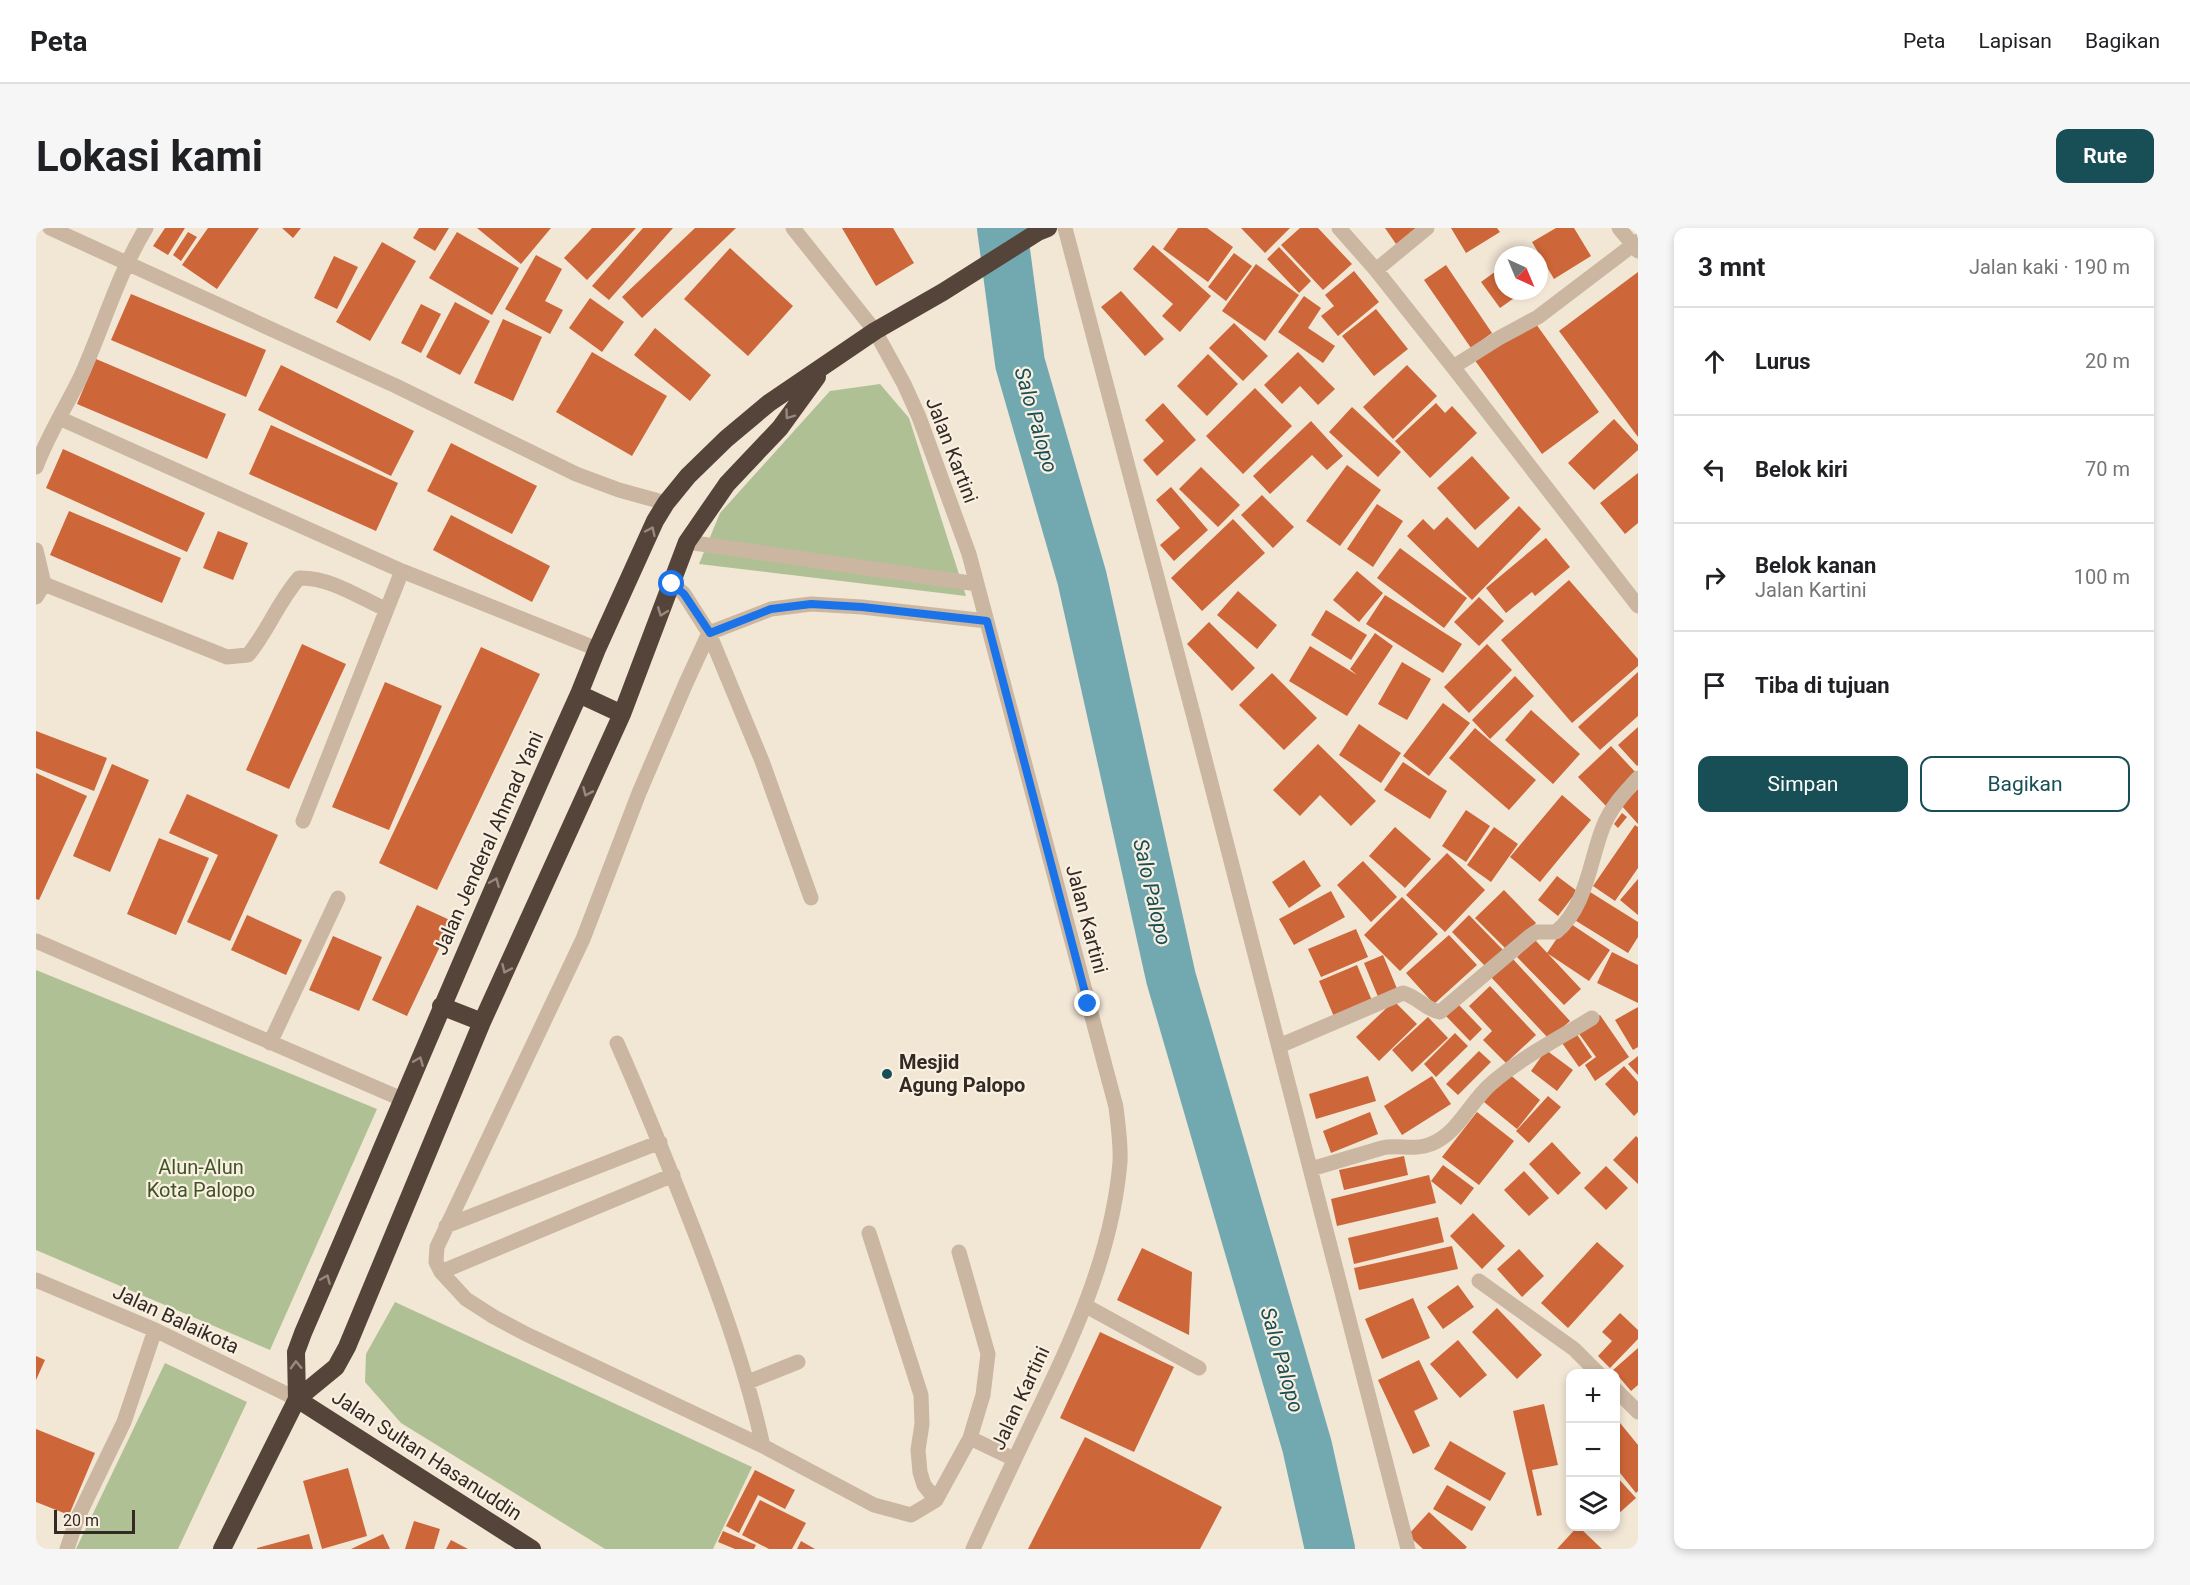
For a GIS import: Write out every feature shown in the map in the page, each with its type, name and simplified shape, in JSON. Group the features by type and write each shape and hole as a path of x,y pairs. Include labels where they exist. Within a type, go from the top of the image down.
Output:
{"highway":[{"name":"Jalan Jenderal Ahmad Yani","path":"297,1399 296,1352 404,1100 441,1006 597,649 655,521 666,503 688,476 726,439 769,404 875,331 1043,230"},
{"name":"Jalan Jenderal Ahmad Yani","path":"222,1549 297,1399 336,1367 347,1347 482,1022 622,714 687,542 727,484 780,428 823,368"},
{"path":"579,694 622,714"},
{"path":"441,1006 482,1022"},
{"name":"Jalan Sultan Hasanuddin","path":"297,1399 532,1549"}],"street":[{"path":"50,228 396,386 576,474 619,490 666,503"},
{"path":"36,467 51,430 80,376 127,264 146,228"},
{"name":"Jalan Kartini","path":"793,228 875,331 919,417 969,554 1116,1107 1120,1160 1112,1222 1086,1306 973,1549"},
{"path":"1065,228 1408,1549"},
{"path":"1339,228 1454,367 1638,606"},
{"path":"1376,270 1427,228"},
{"path":"1454,367 1499,338 1538,317 1636,246 1619,228"},
{"path":"59,418 402,571 597,649"},
{"path":"687,542 977,584"},
{"path":"36,550 40,591 227,657 248,654 257,644 286,592 299,578 325,582 386,609"},
{"path":"303,821 402,571"},
{"path":"672,584 684,594 710,633 762,761 811,898"},
{"path":"959,1252 988,1354 983,1395 970,1438 936,1500 911,1515 874,1505 763,1446 518,1330 466,1299 441,1272 436,1262 437,1246 446,1226 583,939 639,793 710,633 771,609 811,604 862,607 987,621"},
{"path":"1279,1046 1403,993 1412,996 1431,1011 1440,1012 1530,936 1536,932 1556,932 1580,901 1603,827 1611,811 1638,778"},
{"path":"270,1043 338,898"},
{"path":"36,941 404,1100"},
{"path":"1311,1169 1390,1146 1414,1148 1432,1144 1461,1121 1471,1104 1490,1084 1518,1062 1592,1018"},
{"path":"617,1043 660,1142 717,1290 748,1382 763,1446"},
{"path":"446,1226 660,1142"},
{"path":"441,1272 673,1175"},
{"path":"869,1233 921,1395 922,1424 918,1450 920,1472 924,1485 936,1500"},
{"name":"Jalan Balaikota","path":"36,1280 155,1330 297,1399"},
{"path":"1479,1281 1574,1349 1594,1369"},
{"path":"1086,1306 1199,1368"},
{"path":"67,1549 77,1519 124,1422 155,1330"},
{"path":"748,1382 798,1362"},
{"path":"1620,1394 1638,1412"},
{"path":"970,1438 1014,1459"}],"green space":[{"path":"880,384 909,418 966,596 699,564 720,513 830,391"},
{"name":"Alun-Alun Kota Palopo","path":"36,970 377,1109 270,1350 36,1250"},
{"path":"395,1302 752,1467 713,1549 605,1549 401,1423 365,1382 366,1354"},
{"path":"165,1363 247,1402 178,1549 76,1549"}],"building":[{"path":"165,228 185,228 168,255 153,246"},
{"path":"208,228 259,228 217,289 182,265"},
{"path":"282,228 301,228 293,238"},
{"path":"419,228 449,228 435,251 413,238"},
{"path":"477,228 551,228 521,264"},
{"path":"592,228 636,228 587,280 564,258"},
{"path":"643,228 673,228 609,300 592,286"},
{"path":"695,228 736,228 642,318 622,297"},
{"path":"842,228 893,228 914,263 876,286"},
{"path":"1178,228 1207,228 1233,247 1208,282 1163,249"},
{"path":"1241,228 1290,228 1265,253"},
{"path":"1300,228 1318,228 1352,264 1323,290 1281,245"},
{"path":"1385,228 1419,228 1396,244"},
{"path":"1451,228 1497,228 1500,232 1466,253"},
{"path":"1556,228 1574,228 1591,256 1554,279 1548,269 1548,246 1534,246 1532,242"},
{"path":"188,232 197,237 181,261 173,255"},
{"path":"457,232 519,268 492,315 429,278"},
{"path":"382,242 416,261 370,341 336,322"},
{"path":"1153,245 1211,296 1180,332 1162,316 1173,304 1133,269"},
{"path":"1279,247 1311,281 1299,293 1267,259"},
{"path":"730,248 793,306 748,356 684,299"},
{"path":"1234,253 1252,266 1226,301 1208,287"},
{"path":"536,255 562,269 545,301 563,310 550,334 505,309"},
{"path":"334,256 358,267 337,309 314,298"},
{"path":"1256,264 1299,295 1265,341 1222,311"},
{"path":"1446,265 1492,333 1471,348 1424,280"},
{"path":"1354,271 1379,302 1338,336 1321,316 1334,306 1325,295"},
{"path":"1638,272 1638,437 1559,331"},
{"path":"1494,273 1494,300 1481,282"},
{"path":"1121,291 1164,339 1145,356 1101,307"},
{"path":"131,294 266,350 246,397 111,340"},
{"path":"1304,296 1321,308 1308,328 1335,346 1323,363 1278,332"},
{"path":"590,298 624,322 602,352 569,328"},
{"path":"1494,300 1511,300 1500,308"},
{"path":"455,302 490,321 460,375 426,357"},
{"path":"421,304 441,314 421,353 401,343"},
{"path":"1376,309 1408,349 1374,376 1342,336"},
{"path":"1531,317 1599,412 1542,454 1474,359"},
{"path":"503,319 542,337 513,401 474,383"},
{"path":"1234,323 1268,356 1243,381 1209,348"},
{"path":"655,328 711,375 690,401 634,355"},
{"path":"592,352 667,396 632,456 556,412"},
{"path":"1298,352 1335,389 1318,405 1300,386 1282,404 1264,385"},
{"path":"1208,354 1238,384 1207,416 1177,386"},
{"path":"96,359 226,414 207,459 77,404"},
{"path":"281,365 414,431 391,476 258,410"},
{"path":"1407,365 1437,396 1393,439 1363,407"},
{"path":"1255,388 1292,426 1243,474 1206,436"},
{"path":"1163,403 1196,440 1157,476 1143,460 1164,441 1145,420"},
{"path":"1436,403 1445,413 1452,406 1477,433 1430,478 1395,441"},
{"path":"1352,407 1401,452 1378,477 1329,432"},
{"path":"1614,419 1638,445 1638,450 1594,490 1568,463"},
{"path":"1311,421 1343,456 1327,470 1312,455 1270,494 1253,476"},
{"path":"271,425 398,483 376,531 249,474"},
{"path":"451,443 537,486 512,534 427,491"},
{"path":"63,449 205,513 187,552 46,488"},
{"path":"1472,456 1510,498 1475,530 1437,488"},
{"path":"1347,465 1381,490 1340,546 1306,521"},
{"path":"1201,467 1240,505 1218,527 1179,489"},
{"path":"1638,473 1638,523 1625,534 1600,503"},
{"path":"1171,487 1208,530 1174,561 1160,545 1180,528 1156,500"},
{"path":"1262,495 1294,527 1273,548 1241,515"},
{"path":"1377,504 1403,521 1373,567 1347,549"},
{"path":"1519,506 1541,529 1472,600 1407,536 1423,519 1434,530 1447,517 1478,548"},
{"path":"69,511 181,558 162,603 50,555"},
{"path":"451,515 550,566 532,602 433,550"},
{"path":"1233,519 1265,553 1202,611 1171,578"},
{"path":"218,531 248,543 233,580 203,568"},
{"path":"1546,538 1570,567 1535,596 1532,592 1506,613 1486,588"},
{"path":"1400,548 1467,598 1444,628 1377,578"},
{"path":"1357,571 1383,593 1359,622 1333,600"},
{"path":"1569,580 1638,659 1638,666 1572,723 1501,640"},
{"path":"1238,591 1277,625 1257,649 1217,615"},
{"path":"1385,595 1462,644 1443,673 1366,624"},
{"path":"1479,597 1504,621 1479,646 1454,622"},
{"path":"1326,610 1367,635 1351,660 1311,635"},
{"path":"1209,622 1255,668 1232,691 1187,644"},
{"path":"1375,633 1393,646 1347,716 1289,681 1310,646 1357,675 1350,669"},
{"path":"302,644 346,664 289,789 246,770"},
{"path":"1487,644 1512,670 1469,713 1444,687"},
{"path":"481,647 540,674 437,890 379,863"},
{"path":"1402,662 1431,679 1407,720 1378,704"},
{"path":"1638,672 1638,716 1600,750 1578,727"},
{"path":"1272,673 1317,718 1284,750 1239,705"},
{"path":"1515,676 1534,696 1490,739 1472,720"},
{"path":"385,682 442,706 389,830 332,807"},
{"path":"1443,703 1470,723 1429,776 1403,756"},
{"path":"1531,710 1580,754 1553,784 1505,740"},
{"path":"1359,724 1401,753 1381,783 1339,755"},
{"path":"1638,727 1638,765 1637,766 1618,745"},
{"path":"1475,728 1536,780 1509,810 1449,758"},
{"path":"36,731 107,758 94,791 36,768"},
{"path":"1318,744 1376,801 1351,826 1320,795 1300,816 1273,790"},
{"path":"1611,746 1638,775 1606,806 1578,777"},
{"path":"1403,762 1447,791 1430,819 1384,790"},
{"path":"112,764 149,780 110,872 73,856"},
{"path":"36,773 87,796 39,900 36,899"},
{"path":"1638,789 1638,824 1621,805"},
{"path":"187,794 278,835 230,941 187,922 218,855 169,833"},
{"path":"1562,795 1591,820 1540,882 1510,857"},
{"path":"1466,810 1490,826 1466,862 1442,846"},
{"path":"1622,813 1627,817 1618,828 1614,824"},
{"path":"1635,825 1638,827 1638,868 1615,901 1593,886"},
{"path":"1395,827 1431,859 1405,888 1369,856"},
{"path":"1494,827 1518,844 1491,882 1467,865"},
{"path":"159,838 209,858 176,935 127,914"},
{"path":"1447,853 1485,890 1445,932 1406,895"},
{"path":"1304,860 1321,886 1289,908 1272,882"},
{"path":"1363,861 1397,897 1371,922 1337,885"},
{"path":"1557,876 1577,891 1558,916 1538,900"},
{"path":"1638,879 1638,915 1620,900"},
{"path":"1504,890 1536,923 1508,951 1475,918"},
{"path":"1331,891 1345,917 1294,945 1279,919"},
{"path":"1590,892 1638,922 1638,937 1628,953 1573,919"},
{"path":"1402,897 1438,934 1400,971 1364,935"},
{"path":"417,905 452,921 407,1016 372,1000"},
{"path":"247,915 302,940 286,975 231,950"},
{"path":"1469,915 1504,951 1487,968 1452,932"},
{"path":"1568,922 1610,950 1589,981 1547,953"},
{"path":"1356,929 1368,957 1321,977 1308,949"},
{"path":"1449,935 1477,965 1434,1004 1406,973"},
{"path":"333,936 382,957 359,1011 309,990"},
{"path":"1535,940 1581,989 1564,1005 1517,957"},
{"path":"1612,952 1638,965 1638,1003 1597,983"},
{"path":"1383,955 1398,991 1379,999 1364,963"},
{"path":"1511,957 1570,1021 1549,1039 1490,976"},
{"path":"1357,965 1373,1003 1335,1019 1319,981"},
{"path":"1490,986 1536,1035 1506,1063 1483,1040 1492,1031 1469,1006"},
{"path":"1394,1001 1417,1024 1379,1061 1356,1037"},
{"path":"1457,1003 1482,1029 1470,1041 1445,1015"},
{"path":"1638,1007 1638,1047 1633,1050 1615,1020"},
{"path":"1600,1015 1629,1057 1595,1081 1585,1065 1596,1057 1577,1031"},
{"path":"1428,1017 1448,1038 1412,1072 1392,1050"},
{"path":"1455,1033 1468,1046 1436,1077 1424,1064"},
{"path":"1576,1033 1592,1057 1579,1067 1562,1043"},
{"path":"1546,1050 1573,1070 1557,1091 1531,1071"},
{"path":"1479,1051 1491,1062 1458,1095 1446,1084"},
{"path":"1638,1056 1638,1075 1628,1064"},
{"path":"1624,1066 1638,1082 1638,1112 1634,1116 1605,1084"},
{"path":"1508,1073 1540,1100 1517,1129 1484,1102"},
{"path":"1368,1076 1376,1101 1316,1119 1309,1094"},
{"path":"1432,1076 1451,1104 1402,1135 1384,1106"},
{"path":"1548,1096 1561,1107 1529,1143 1516,1131"},
{"path":"1370,1112 1378,1134 1331,1153 1323,1131"},
{"path":"1477,1112 1514,1141 1479,1185 1442,1157"},
{"path":"1636,1136 1638,1138 1638,1184 1613,1160"},
{"path":"1552,1142 1581,1173 1558,1195 1529,1164"},
{"path":"1404,1156 1408,1175 1344,1190 1339,1170"},
{"path":"1443,1165 1474,1188 1461,1205 1431,1181"},
{"path":"1606,1166 1628,1188 1606,1210 1584,1188"},
{"path":"1524,1171 1549,1198 1529,1216 1504,1190"},
{"path":"1429,1175 1436,1203 1337,1226 1331,1199"},
{"path":"1473,1213 1505,1246 1482,1269 1450,1236"},
{"path":"1438,1217 1444,1242 1354,1264 1348,1238"},
{"path":"1597,1242 1624,1266 1568,1328 1541,1303"},
{"path":"1452,1246 1458,1269 1359,1290 1354,1268"},
{"path":"1142,1248 1192,1272 1189,1335 1117,1300"},
{"path":"1519,1249 1544,1276 1522,1297 1497,1269"},
{"path":"1458,1285 1474,1307 1443,1329 1427,1307"},
{"path":"1413,1298 1430,1338 1382,1359 1365,1319"},
{"path":"1497,1308 1542,1355 1517,1379 1472,1332"},
{"path":"1620,1313 1638,1330 1638,1339 1610,1368 1598,1356 1612,1341 1602,1332"},
{"path":"1100,1332 1174,1367 1134,1452 1060,1418"},
{"path":"1458,1340 1487,1375 1460,1398 1430,1364"},
{"path":"1638,1348 1638,1385 1631,1391 1620,1378 1620,1369 1614,1369"},
{"path":"36,1356 45,1360 36,1380"},
{"path":"1419,1360 1438,1399 1414,1411 1430,1446 1413,1454 1378,1380"},
{"path":"1544,1404 1558,1465 1532,1470 1542,1515 1537,1516 1513,1411"},
{"path":"1620,1423 1638,1445 1638,1491 1636,1493 1620,1473"},
{"path":"36,1429 95,1453 69,1515 36,1502"},
{"path":"1085,1437 1222,1507 1200,1549 1028,1549"},
{"path":"1450,1441 1506,1473 1490,1501 1434,1469"},
{"path":"348,1468 367,1536 322,1549 303,1481"},
{"path":"755,1470 795,1490 785,1509 758,1495 739,1533 726,1526"},
{"path":"1620,1480 1636,1498 1620,1512"},
{"path":"1447,1485 1486,1507 1472,1531 1433,1509"},
{"path":"760,1500 806,1523 792,1549 769,1549 742,1535"},
{"path":"1429,1512 1467,1547 1465,1549 1423,1549 1408,1535"},
{"path":"414,1521 440,1529 434,1549 405,1549"},
{"path":"723,1531 756,1545 754,1549 735,1549 718,1542"},
{"path":"1573,1531 1583,1531 1602,1549 1557,1549"},
{"path":"309,1534 313,1549 257,1549 257,1548"},
{"path":"383,1534 390,1549 351,1549"},
{"path":"451,1540 468,1549 446,1549"},
{"path":"801,1541 815,1549 797,1549"}],"waterway":[{"name":"Salo Palopo","path":"1002,228 1020,363 1082,578 1171,978 1307,1446 1330,1549"}],"place":[{"name":"Mesjid Agung Palopo","path":"887,1074"}],"route":[{"path":"672,584 684,594 710,633 771,609 811,604 862,607 987,621 1088,1004"}]}
